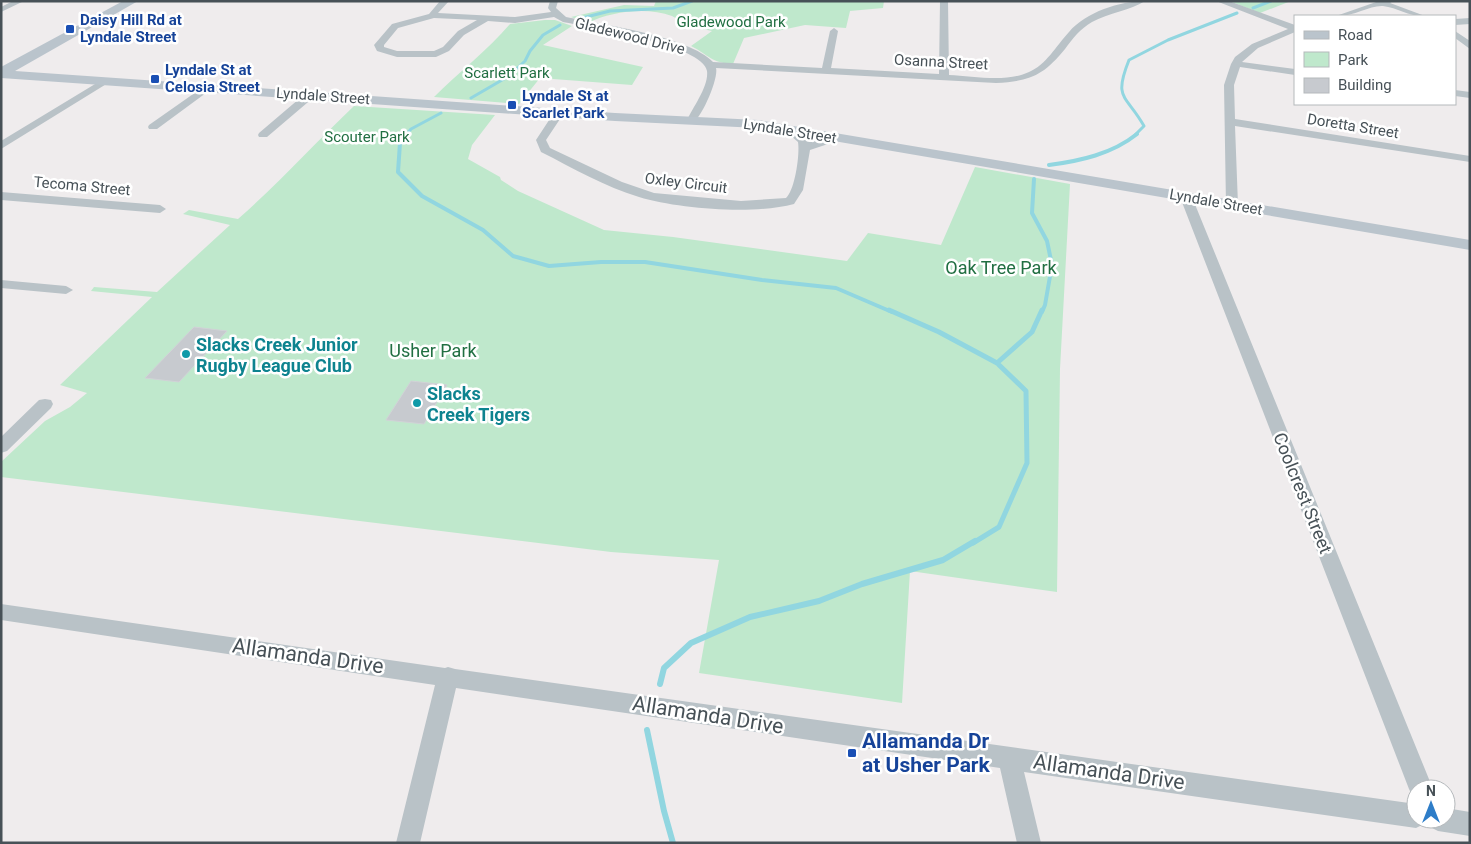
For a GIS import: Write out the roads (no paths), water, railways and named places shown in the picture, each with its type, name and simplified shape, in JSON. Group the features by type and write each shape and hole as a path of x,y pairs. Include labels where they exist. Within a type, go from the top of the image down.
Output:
{"street":[{"path":"1,10 20,1"},
{"path":"1,74 132,1"},
{"path":"434,15 432,13 445,1"},
{"name":"Gladewood Drive","path":"554,1 552,8 556,14 576,23 673,44 699,54 712,65"},
{"path":"944,1 944,77"},
{"name":"Osanna Street","path":"712,65 996,80 1014,79 1034,74 1046,68 1073,32 1082,25 1110,11 1142,1"},
{"path":"1220,1 1294,28"},
{"path":"1344,15 1387,3 1417,15"},
{"path":"484,19 461,33 446,50 436,54 397,54 380,49 379,45 395,26 434,15 515,20 556,14"},
{"path":"1456,22 1470,21"},
{"path":"1232,205 1229,85 1236,64 1238,59 1255,46 1294,28"},
{"path":"826,71 834,31"},
{"path":"1456,35 1470,46"},
{"path":"1236,64 1294,72"},
{"path":"691,122 713,74 712,65"},
{"name":"Lyndale Street","path":"1,74 615,117 627,120 772,126 1468,246"},
{"path":"1,146 105,81"},
{"path":"153,127 206,88"},
{"path":"1456,93 1470,95"},
{"path":"263,135 310,95"},
{"name":"Oxley Circuit","path":"559,113 541,140 545,150 626,188 646,195 762,206 779,205 792,200 796,194 806,148"},
{"name":"Lyndale Street","path":"691,122 766,130 827,141 963,159"},
{"name":"Doretta Street","path":"1231,122 1470,159"},
{"path":"795,135 803,140 806,148 816,143 827,141"},
{"name":"Tecoma Street","path":"1,196 160,209"},
{"name":"Coolcrest Street","path":"1186,197 1416,779"},
{"path":"1,284 66,290"},
{"path":"1,447 45,404"},
{"name":"Allamanda Drive","path":"1,612 1406,815"},
{"path":"408,843 448,676"},
{"path":"1009,758 1030,843"},
{"path":"1456,822 1470,824"}],"waterway":[{"path":"578,19 610,11 673,8 692,1"},
{"path":"1253,8 1271,1"},
{"path":"1135,135 1144,126 1127,102 1122,90 1124,73 1129,60 1168,40 1237,13"},
{"path":"471,98 509,76 525,61 530,51 543,35 560,25"},
{"path":"406,135 411,129 441,113"},
{"path":"407,134 400,143 398,172 422,196 483,230 513,256 549,266 601,262 645,262 762,280 836,288 892,312"},
{"path":"1049,165 1095,156 1117,147 1137,134"},
{"path":"1034,179 1032,213 1047,241 1052,265 1042,312"},
{"path":"889,310 939,332 997,363"},
{"path":"997,363 1032,332 1042,310"},
{"path":"973,543 999,527 1027,463 1026,391 997,363"},
{"path":"660,684 664,668 691,643 750,617 819,601 862,584 943,560 975,541"},
{"path":"647,730 664,811 673,843"}],"place":[{"name":"Daisy Hill Rd at Lyndale Street","path":"70,29"},
{"name":"Lyndale St at Celosia Street","path":"155,79"},
{"name":"Lyndale St at Scarlet Park","path":"512,105"},
{"name":"Slacks Creek Junior Rugby League Club","path":"186,354"},
{"name":"Slacks Creek Tigers","path":"417,403"},
{"name":"Allamanda Dr at Usher Park","path":"852,753"}],"park label":[{"name":"Gladewood Park","path":"731,22"},
{"name":"Scarlett Park","path":"507,73"},
{"name":"Scouter Park","path":"367,137"},
{"name":"Oak Tree Park","path":"1001,267"},
{"name":"Usher Park","path":"433,350"}]}
